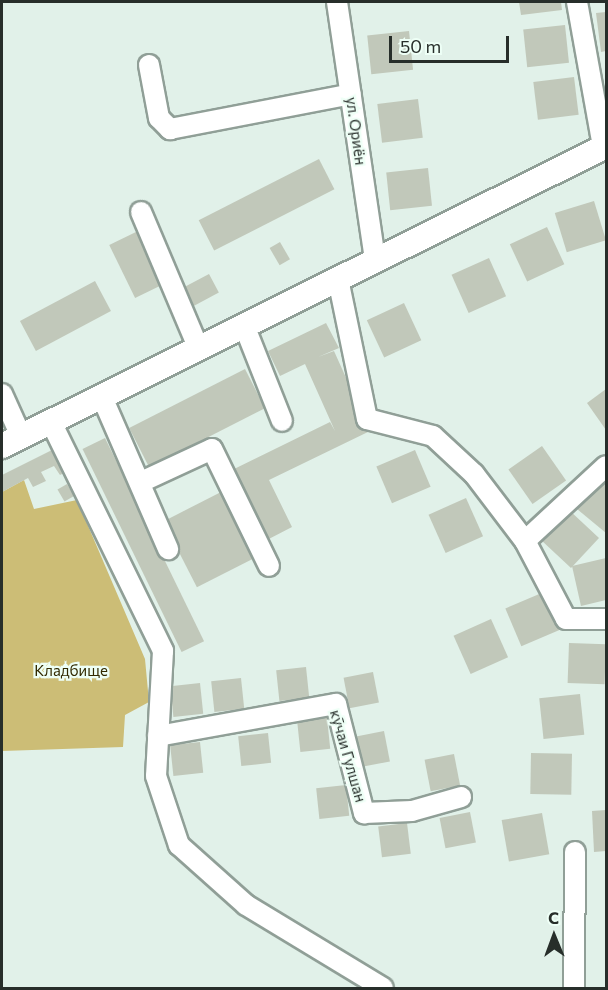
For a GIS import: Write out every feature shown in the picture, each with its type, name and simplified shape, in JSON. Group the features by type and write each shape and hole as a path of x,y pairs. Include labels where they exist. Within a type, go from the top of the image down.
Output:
{"main road":[{"path":"11,441 605,146"}],"street":[{"name":"ул. Ориён","path":"338,2 375,260"},
{"path":"578,2 605,146"},
{"path":"149,65 159,118 170,129 351,94"},
{"path":"141,212 198,347"},
{"path":"338,279 367,419 433,436 474,474 525,541 566,619 606,619"},
{"path":"244,326 282,421"},
{"path":"2,394 11,441"},
{"path":"102,397 141,482 168,549"},
{"path":"51,422 163,651 156,776 179,845 246,905 383,988"},
{"path":"141,482 212,449 269,566"},
{"path":"525,541 606,466"},
{"name":"кӯчаи Гулшан","path":"158,736 336,704 364,813 412,811 461,797"},
{"path":"574,852 574,988"}],"green space":[{"name":"Кладбище","path":"24,480 34,509 77,500 145,659 149,702 125,715 123,747 2,751 2,492"}],"building":[{"path":"519,2 561,2 562,10 521,15"},
{"path":"606,12 606,51 601,52 596,13"},
{"path":"565,25 569,63 527,67 523,29"},
{"path":"409,31 413,70 371,74 367,35"},
{"path":"574,77 579,115 538,120 533,82"},
{"path":"418,99 423,138 382,143 377,104"},
{"path":"319,159 334,189 214,251 199,220"},
{"path":"428,168 432,206 390,210 386,172"},
{"path":"594,201 606,240 567,252 555,213"},
{"path":"547,227 564,264 527,281 510,244"},
{"path":"138,231 164,284 135,298 109,245"},
{"path":"280,242 290,259 280,265 270,248"},
{"path":"489,258 506,296 469,313 452,275"},
{"path":"209,274 219,293 185,310 175,292"},
{"path":"95,281 111,311 36,351 20,321"},
{"path":"404,303 421,340 384,357 367,320"},
{"path":"326,323 339,348 318,357 334,351 370,431 269,480 292,527 263,542 228,472 330,422 335,431 305,364 280,376 268,351"},
{"path":"245,369 265,408 149,467 129,428"},
{"path":"606,389 606,430 587,403"},
{"path":"105,438 204,641 182,652 83,449"},
{"path":"542,446 566,480 533,504 508,470"},
{"path":"58,447 72,469 60,475 54,466 41,472 46,481 33,487 28,478 2,492 2,475"},
{"path":"415,450 431,487 392,503 376,466"},
{"path":"603,478 606,480 606,533 577,509"},
{"path":"67,484 74,496 64,502 57,490"},
{"path":"223,491 257,557 197,587 163,521"},
{"path":"466,498 483,536 446,553 429,515"},
{"path":"569,510 599,538 571,568 541,540"},
{"path":"606,558 606,600 581,606 572,566"},
{"path":"544,592 560,630 521,646 505,608"},
{"path":"491,619 508,657 471,674 454,636"},
{"path":"569,643 606,644 605,684 568,683"},
{"path":"306,667 309,698 279,701 276,670"},
{"path":"373,672 379,702 349,708 344,678"},
{"path":"241,678 244,709 214,712 211,681"},
{"path":"200,683 203,714 173,717 170,686"},
{"path":"580,694 584,735 544,739 539,698"},
{"path":"327,718 330,749 300,752 297,721"},
{"path":"384,731 390,761 359,767 354,737"},
{"path":"268,733 271,763 241,766 238,736"},
{"path":"200,742 203,773 173,776 170,745"},
{"path":"531,753 572,754 571,795 530,794"},
{"path":"454,754 460,785 431,791 425,760"},
{"path":"346,785 349,816 319,819 316,788"},
{"path":"606,810 606,851 594,852 592,811"},
{"path":"470,812 476,842 445,848 440,818"},
{"path":"542,813 549,854 509,861 502,820"},
{"path":"407,823 411,854 382,857 378,827"}]}
